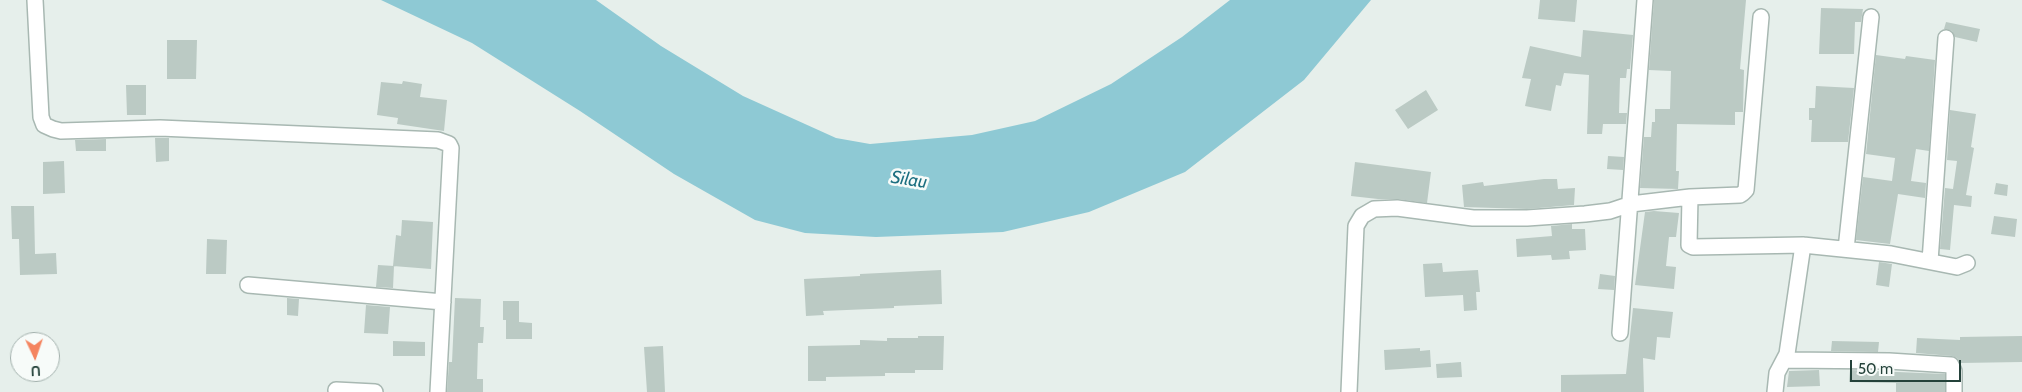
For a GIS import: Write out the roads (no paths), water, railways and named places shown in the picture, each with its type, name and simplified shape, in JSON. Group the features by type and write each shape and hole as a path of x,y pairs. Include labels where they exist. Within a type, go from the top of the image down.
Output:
{"street":[{"path":"34,0 41,117 44,125 53,129 61,131 160,128 438,140 449,144 451,148 438,392"},
{"path":"1620,332 1645,0"},
{"path":"1349,392 1356,226 1362,216 1374,209 1397,208 1473,218 1527,218 1610,211 1631,204 1690,197 1740,195 1746,190 1761,17"},
{"path":"1846,249 1870,17"},
{"path":"1930,261 1946,38"},
{"path":"1690,197 1689,242 1693,247 1803,245 1891,254 1957,266 1967,263"},
{"path":"1774,392 1777,373 1785,360 1803,245"},
{"path":"248,285 443,302"},
{"path":"1785,360 1889,361 1950,365 1954,371 1954,392"},
{"path":"336,390 375,392"}],"water":[{"name":"Silau","path":"381,0 596,0 661,46 743,96 836,138 870,144 972,135 1035,121 1111,84 1182,37 1230,0 1371,0 1304,80 1185,172 1089,212 1003,232 876,237 805,233 755,220 674,174 580,111 472,43"}]}
